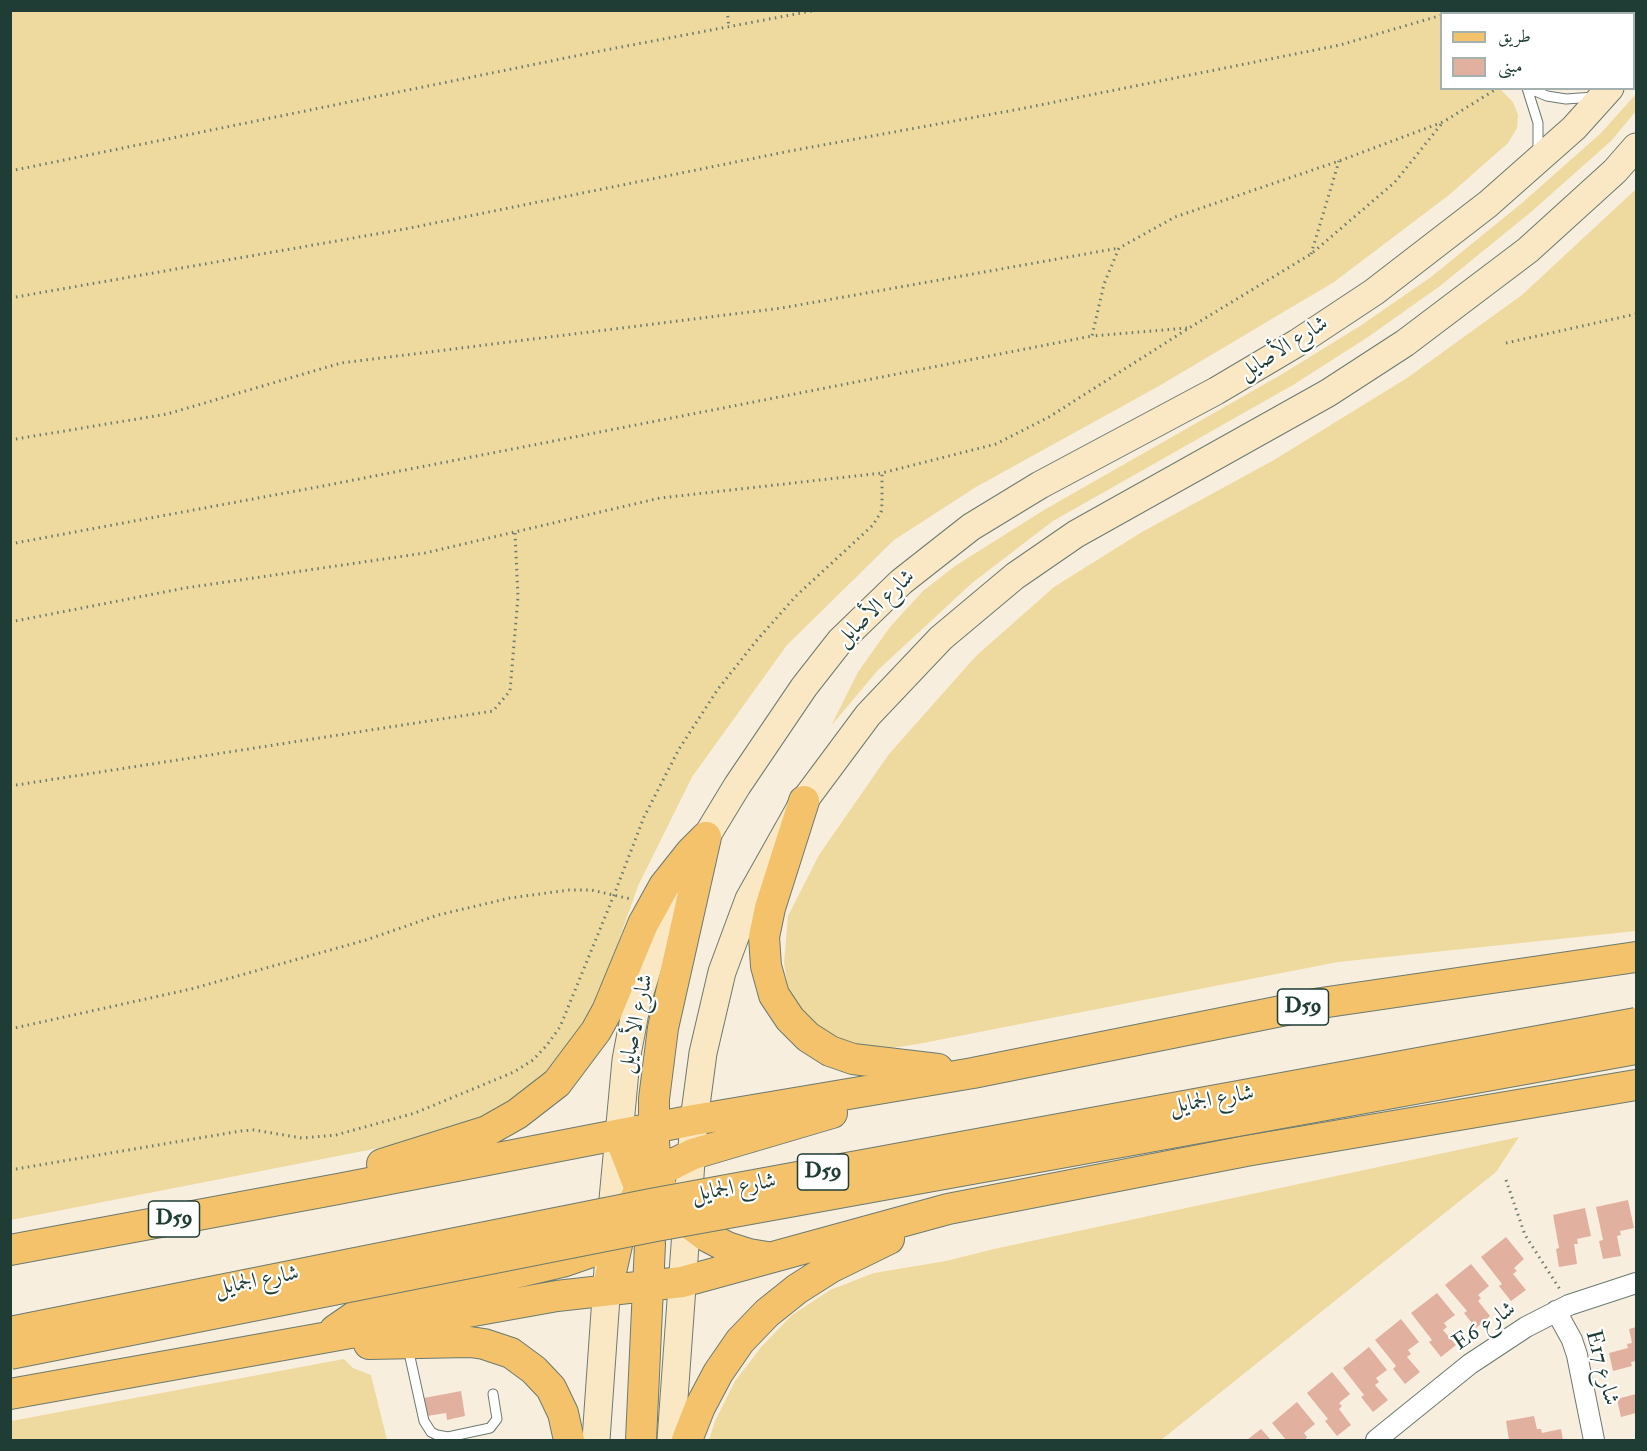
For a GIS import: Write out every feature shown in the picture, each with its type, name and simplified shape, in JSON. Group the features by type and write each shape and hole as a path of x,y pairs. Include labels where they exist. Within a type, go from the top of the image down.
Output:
{"main road":[{"name":"شارع الأصايل","path":"614,1239 619,1135 626,1060 638,1002 653,951 670,909 706,837 743,776 804,687 840,641 901,582 971,527 1040,485 1216,391 1297,343 1374,292 1488,204 1574,128 1608,92"},
{"path":"328,1336 367,1308 562,1262 591,1252 614,1239 663,1180 694,1120 703,1053 722,972 749,899 804,801 868,715 941,638 1015,576 1076,534 1328,393 1405,344 1528,250 1615,171 1636,147"},
{"path":"804,801 770,908 764,937 766,966 774,995 790,1019 808,1037 830,1051 854,1059 973,1073"},
{"path":"338,1189 352,1177 366,1170 487,1131 516,1114 557,1083 584,1051 602,1021 653,905 677,869 706,837"},
{"path":"671,1440 687,1222 663,1180 653,1128 655,1093 663,1028 706,837"},
{"name":"D59","path":"10,1250 694,1120 973,1073 1321,1003 1636,957"},
{"name":"شارع الجمايل","path":"10,1332 651,1204 1636,1023"},
{"name":"شارع الجمايل","path":"10,1354 656,1226 1636,1049"},
{"path":"663,1180 973,1073"},
{"path":"10,1394 557,1296 682,1282 948,1209 1246,1151 1636,1085"},
{"path":"619,1135 663,1180 687,1222 706,1236 727,1247 749,1254 772,1257"},
{"path":"641,1440 650,1244 663,1180"},
{"path":"687,1440 700,1407 718,1373 740,1341 767,1313 797,1289 830,1268 948,1209"},
{"path":"596,1440 607,1290 614,1239"},
{"path":"328,1336 355,1343 470,1342 512,1353 534,1370 551,1388 563,1413 569,1440"}],"street":[{"name":"E6 شارع","path":"1376,1440 1470,1364 1526,1327 1563,1308 1636,1283"},
{"name":"E17 شارع","path":"1563,1308 1577,1355 1594,1440"}],"lane":[{"path":"1528,90 1538,123 1538,160"},
{"path":"1532,90 1547,96 1566,99 1586,98 1608,92"},
{"path":"407,1343 424,1421 431,1432 448,1437 490,1428 496,1419 493,1394"}],"path":[{"path":"727,10 729,28"},
{"path":"10,171 600,51 817,10"},
{"path":"10,298 405,229 790,151 1043,105 1340,45 1440,16"},
{"path":"10,440 167,414 341,363 782,308 1119,248 1175,217 1339,161 1443,122 1495,90"},
{"path":"10,622 185,588 425,553 660,498 882,473 996,444 1049,417 1189,327 1311,254 1395,182 1443,122"},
{"path":"1311,254 1339,161"},
{"path":"1092,336 1104,284 1119,248"},
{"path":"1506,343 1636,314"},
{"path":"10,544 312,488 1092,336 1189,327"},
{"path":"10,1170 241,1131 254,1130 302,1138 336,1135 415,1113 514,1072 533,1060 560,1027 644,818 660,783 698,719 765,631 796,596 873,525 882,504 882,473"},
{"path":"10,786 493,711 510,691 518,597 515,532"},
{"path":"10,1029 190,989 366,940 438,915 510,898 569,890 591,890 653,905"},
{"path":"1506,1180 1525,1235 1563,1308"}],"sand":[{"path":"11,11 1636,11 1440,12 1440,90 1501,90 1513,102 1518,115 1517,128 1508,143 1449,195 1334,282 1159,386 976,487 894,540 787,645 692,777 638,886 597,1001 556,1070 498,1117 394,1145 11,1220"},
{"path":"1636,94 1636,111 1611,141 1531,212 1440,286 1368,337 1293,385 1053,521 972,583 878,670 831,726 858,672 890,627 923,591 955,566 1044,510 1284,373 1360,326 1431,277 1522,203 1601,133"},
{"path":"1636,189 1636,931 1338,962 878,1050 840,1043 790,1000 784,963 788,916 819,855 889,754 976,656 1054,587 1142,532 1274,460 1407,378 1522,295"},
{"path":"1519,1137 1496,1172 1161,1440 709,1440 715,1421 735,1381 762,1346 792,1315 830,1290 874,1273 946,1261"},
{"path":"344,1359 353,1368 371,1375 387,1440 11,1440 11,1421"}],"building":[{"path":"1628,1200 1634,1228 1620,1231 1621,1235 1617,1236 1621,1256 1603,1259 1599,1241 1603,1240 1596,1207"},
{"path":"1585,1208 1591,1236 1577,1239 1578,1244 1574,1244 1577,1264 1559,1267 1556,1249 1559,1248 1553,1215"},
{"path":"1506,1237 1524,1259 1514,1268 1517,1271 1513,1274 1526,1290 1511,1301 1499,1286 1502,1284 1481,1257"},
{"path":"1471,1264 1489,1286 1478,1295 1481,1298 1478,1301 1490,1316 1476,1328 1464,1313 1467,1311 1445,1285"},
{"path":"1437,1293 1455,1315 1444,1323 1447,1327 1443,1330 1456,1345 1441,1357 1429,1342 1432,1340 1411,1313"},
{"path":"1401,1319 1419,1342 1408,1350 1411,1354 1407,1357 1420,1372 1405,1384 1393,1369 1396,1366 1375,1340"},
{"path":"1636,1327 1636,1361 1631,1362 1632,1366 1613,1371 1609,1353 1628,1348 1627,1344 1632,1343 1629,1329"},
{"path":"1369,1347 1387,1370 1376,1378 1379,1382 1375,1385 1388,1400 1373,1412 1361,1397 1364,1395 1343,1368"},
{"path":"1332,1372 1350,1394 1339,1403 1342,1406 1339,1409 1351,1425 1337,1436 1325,1421 1328,1419 1307,1393"},
{"path":"461,1391 465,1416 447,1420 446,1413 427,1416 424,1398"},
{"path":"1636,1394 1636,1413 1621,1417 1617,1399"},
{"path":"1297,1402 1315,1424 1304,1433 1307,1437 1305,1440 1286,1440 1272,1423"},
{"path":"1534,1416 1537,1429 1541,1429 1542,1433 1561,1429 1563,1440 1509,1440 1506,1421"},
{"path":"1261,1429 1271,1440 1247,1440"}]}
